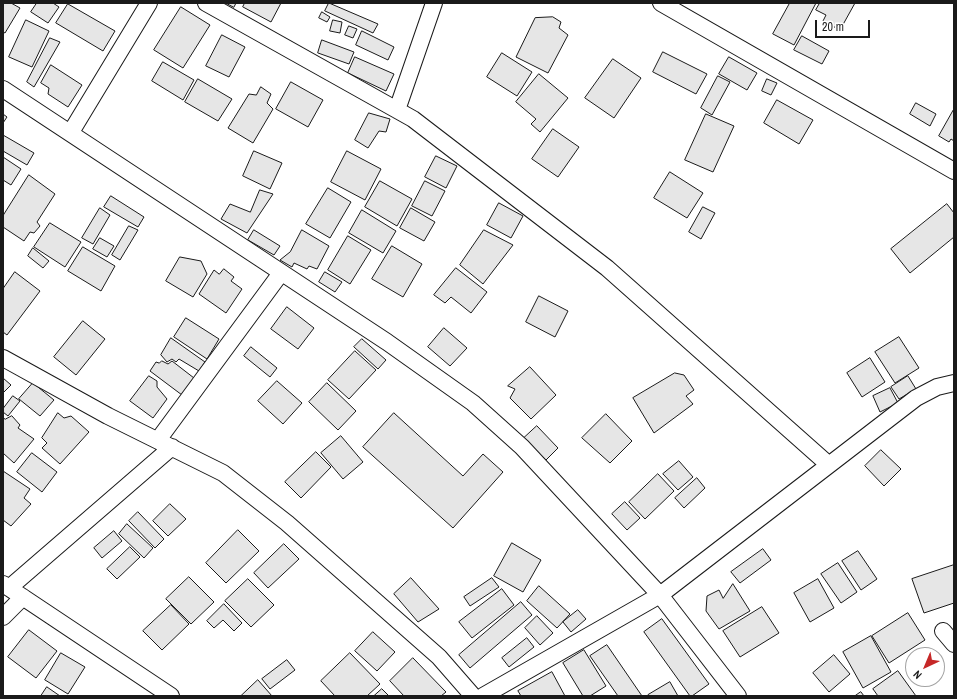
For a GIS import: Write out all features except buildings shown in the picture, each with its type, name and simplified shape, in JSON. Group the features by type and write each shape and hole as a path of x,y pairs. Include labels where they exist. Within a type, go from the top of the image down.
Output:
{"street":[{"path":"71,132 149,3"},
{"path":"206,3 413,119 606,268 829,465"},
{"path":"397,110 434,3"},
{"path":"661,3 954,171"},
{"path":"3,89 71,132 281,273 387,342 472,403 522,447 660,594 738,696"},
{"path":"171,696 6,586 165,444 281,273"},
{"path":"3,358 108,416 222,472 287,523 439,657 473,696"},
{"path":"483,696 660,594 916,398 937,387 954,384"},
{"path":"3,617 23,597"},
{"path":"943,632 954,644"}]}
